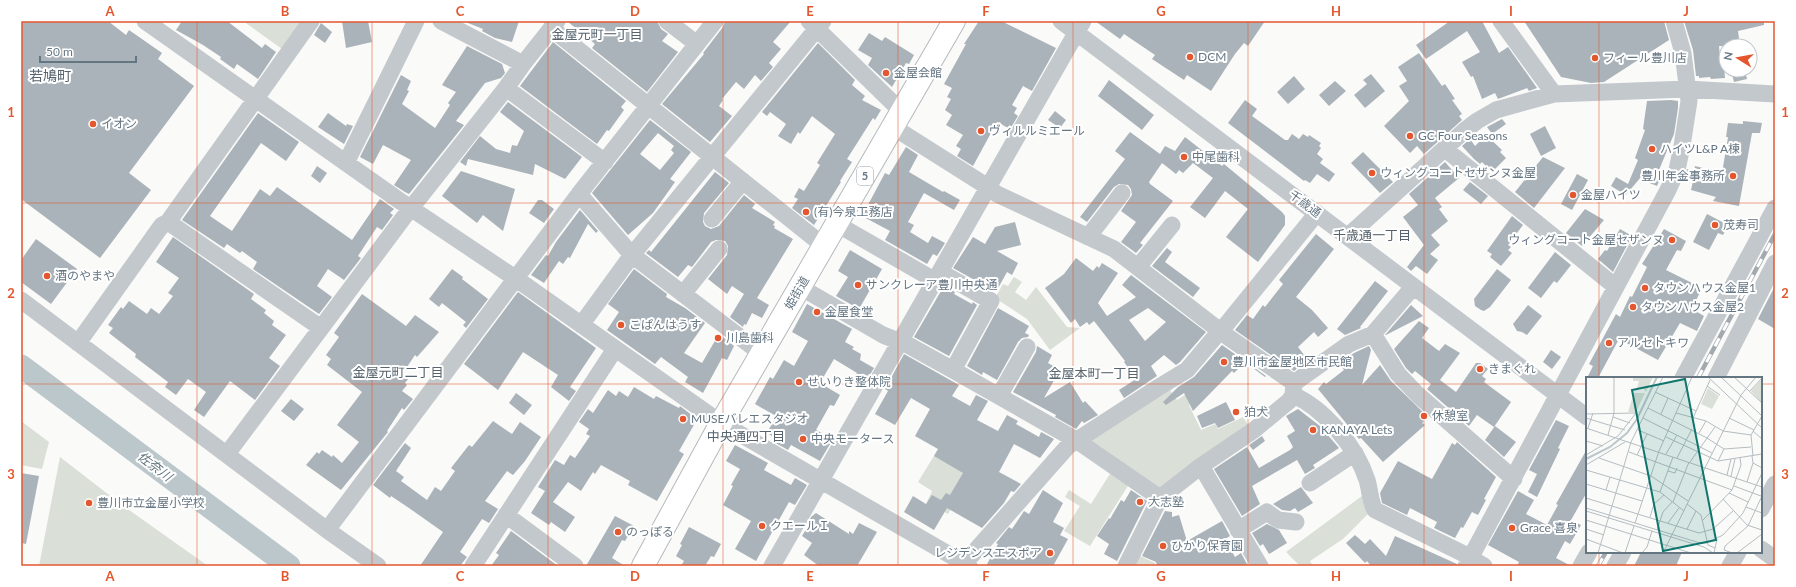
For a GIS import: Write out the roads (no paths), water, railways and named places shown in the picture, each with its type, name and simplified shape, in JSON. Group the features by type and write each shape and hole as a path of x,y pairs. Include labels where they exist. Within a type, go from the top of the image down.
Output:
{"main road":[{"name":"姫街道","path":"644,566 721,423 954,21"}],"street":[{"path":"145,21 410,208 515,278 721,423 965,565 1068,446 1187,370 1317,214"},
{"path":"78,343 162,225 168,222 311,21"},
{"path":"346,163 416,21"},
{"path":"441,21 523,64"},
{"path":"668,21 697,44"},
{"path":"327,530 579,194 715,21"},
{"name":"千歳通","path":"1061,21 1079,27 1317,214 1586,416"},
{"path":"1501,21 1554,94"},
{"path":"581,325 632,255 816,23 897,120 997,194 1114,249 1138,267 1221,331 1293,389 1301,398 1333,424 1355,453 1367,479 1374,508 1376,510 1474,563 1514,479 1668,190 1677,170 1689,101 1683,53 1674,21"},
{"path":"227,454 410,208 506,88 554,24 649,106 824,246"},
{"path":"772,566 1079,27"},
{"path":"506,88 605,162"},
{"path":"1348,236 1477,121 1496,110 1554,94 1687,89 1775,94"},
{"path":"1445,149 1616,287"},
{"path":"712,219 743,181"},
{"path":"1088,237 1122,193"},
{"path":"579,194 632,255 762,354"},
{"path":"1684,377 1775,208"},
{"path":"168,222 321,328"},
{"path":"837,224 937,276 991,301 953,370"},
{"path":"1138,267 1172,225"},
{"path":"683,294 719,248"},
{"path":"1717,377 1775,263"},
{"path":"800,287 883,335 900,342 953,370 1076,440 1160,498"},
{"path":"1126,566 1160,498 1201,466 1254,430 1289,401 1293,389 1349,344 1374,334 1413,287"},
{"path":"21,300 327,530 378,566"},
{"path":"1374,334 1398,374 1514,479"},
{"path":"999,396 1027,347"},
{"path":"473,566 615,349"},
{"path":"1310,483 1355,453"},
{"path":"1201,466 1260,566"},
{"path":"1762,508 1775,484"},
{"path":"1238,530 1267,512 1278,520 1296,522"},
{"path":"506,514 575,566"},
{"path":"1762,550 1775,559"},
{"path":"1581,566 1588,553"},
{"path":"1615,566 1622,553"},
{"path":"1730,566 1737,553"}],"waterway":[{"name":"佐奈川","path":"21,366 289,566"}],"railway":[{"path":"1699,377 1775,234"},
{"path":"1598,566 1605,553"}],"place":[{"name":"DCM","path":"1190,57"},
{"name":"フィール豊川店","path":"1595,58"},
{"name":"金屋会館","path":"886,73"},
{"name":"イオン","path":"93,124"},
{"name":"ヴィルルミエール","path":"981,131"},
{"name":"GC Four Seasons","path":"1410,136"},
{"name":"ハイツL&P A棟","path":"1652,149"},
{"name":"中尾歯科","path":"1184,157"},
{"name":"ウィングコートセザンヌ金屋","path":"1372,173"},
{"name":"豊川年金事務所","path":"1733,176"},
{"name":"金屋ハイツ","path":"1573,195"},
{"name":"(有)今泉工務店","path":"806,212"},
{"name":"茂寿司","path":"1715,225"},
{"name":"ウィングコート金屋セザンヌ","path":"1672,240"},
{"name":"酒のやまや","path":"47,276"},
{"name":"サンクレーア豊川中央通","path":"858,285"},
{"name":"タウンハウス金屋1","path":"1645,288"},
{"name":"タウンハウス金屋2","path":"1633,307"},
{"name":"金屋食堂","path":"817,312"},
{"name":"こぱんはうす","path":"621,325"},
{"name":"川島歯科","path":"718,338"},
{"name":"アルセトキワ","path":"1609,343"},
{"name":"豊川市金屋地区市民館","path":"1224,362"},
{"name":"きまぐれ","path":"1480,369"},
{"name":"せいりき整体院","path":"799,382"},
{"name":"狛犬","path":"1236,412"},
{"name":"休憩室","path":"1424,416"},
{"name":"MUSEバレエスタジオ","path":"683,419"},
{"name":"KANAYA Lets","path":"1313,430"},
{"name":"中央モータース","path":"803,439"},
{"name":"大志塾","path":"1140,502"},
{"name":"豊川市立金屋小学校","path":"89,503"},
{"name":"クエールＩ","path":"762,526"},
{"name":"Grace 喜泉","path":"1512,528"},
{"name":"のっぽる","path":"618,532"},
{"name":"ひかり保育園","path":"1163,546"},
{"name":"レジデンスエスポア","path":"1050,553"}],"district":[{"name":"金屋元町一丁目","path":"597,34"},
{"name":"若鳩町","path":"50,76"},
{"name":"千歳通一丁目","path":"1372,235"},
{"name":"金屋元町二丁目","path":"398,372"},
{"name":"金屋本町一丁目","path":"1094,373"},
{"name":"中央通四丁目","path":"746,436"}]}
